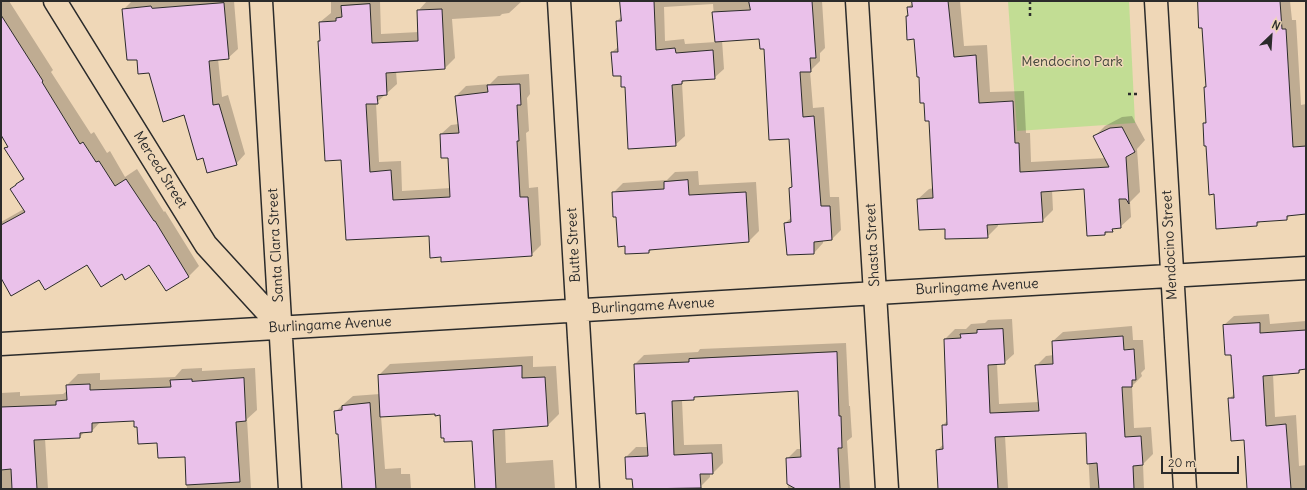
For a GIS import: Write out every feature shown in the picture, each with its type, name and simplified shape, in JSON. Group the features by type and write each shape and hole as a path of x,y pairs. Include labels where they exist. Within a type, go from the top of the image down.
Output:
{"street":[{"name":"Merced Street","path":"55,1 206,245 281,327"},
{"name":"Santa Clara Street","path":"261,1 290,489"},
{"name":"Butte Street","path":"559,1 588,489"},
{"name":"Shasta Street","path":"858,1 887,489"},
{"name":"Mendocino Street","path":"1156,1 1185,489"},
{"name":"Burlingame Avenue","path":"1,344 1306,268"}],"path":[{"path":"1030,1 1030,18"},
{"path":"1128,94 1134,94"}],"green space":[{"name":"Mendocino Park","path":"1008,1 1129,1 1135,123 1017,131"}],"building":[{"path":"620,1 654,1 656,50 675,48 676,53 713,50 715,79 682,81 682,84 672,85 676,146 628,149 625,87 621,87 621,76 613,76 611,52 618,52 616,21 621,21"},
{"path":"749,1 812,1 816,58 810,58 811,72 800,72 803,117 814,116 821,206 830,206 832,240 814,242 814,254 787,255 784,223 791,222 789,188 792,187 789,139 769,140 764,49 760,49 759,39 715,42 712,12 750,10"},
{"path":"912,1 948,1 954,57 976,55 979,103 1013,101 1015,143 1019,143 1020,172 1109,167 1093,136 1110,128 1122,127 1135,152 1126,157 1129,204 1126,199 1119,199 1121,228 1112,229 1113,232 1105,232 1105,235 1087,236 1084,189 1041,192 1043,222 987,225 988,238 945,239 945,229 919,230 917,199 933,198 929,121 925,121 924,103 920,103 919,77 917,77 914,39 907,40 907,7 912,7"},
{"path":"1198,1 1280,1 1282,29 1286,29 1293,147 1306,146 1306,214 1287,216 1287,220 1257,222 1257,226 1216,229 1214,194 1209,195 1206,146 1204,146 1203,123 1206,123 1204,87 1206,87 1202,28 1199,28"},
{"path":"224,3 229,59 209,61 213,105 219,104 237,165 207,173 203,158 197,160 184,115 163,122 149,73 138,74 137,60 127,60 122,9 151,6 152,8"},
{"path":"370,4 372,43 418,41 417,10 442,9 445,69 386,73 387,95 377,96 378,104 366,104 370,172 391,170 393,200 450,197 448,158 441,158 440,134 459,133 455,96 488,92 487,85 520,84 521,105 517,105 519,141 517,141 520,197 528,197 532,256 441,262 441,257 430,258 429,236 346,240 341,160 325,161 318,41 320,41 319,22 336,21 336,18 342,17 341,6"},
{"path":"1,15 43,81 42,82 80,144 83,142 96,162 99,161 115,186 126,179 155,221 189,277 166,291 149,265 125,280 122,274 101,287 87,265 45,290 39,280 11,296 1,278 1,225 25,212 10,189 24,179 4,148 8,147 1,135"},
{"path":"688,180 689,195 746,192 749,242 649,250 649,253 625,254 625,246 618,247 616,217 613,217 612,192 664,189 664,182"},
{"path":"1260,323 1260,333 1306,330 1306,369 1299,370 1299,373 1263,376 1266,426 1286,424 1291,489 1247,489 1244,440 1231,441 1228,398 1234,398 1231,355 1225,355 1223,325"},
{"path":"1003,329 1005,364 988,365 990,413 1039,411 1035,365 1053,364 1052,341 1123,336 1124,350 1134,349 1136,380 1132,380 1132,387 1122,387 1125,437 1141,436 1143,465 1133,466 1134,489 1099,489 1097,463 1087,464 1086,433 995,437 998,489 938,489 936,450 943,449 942,425 947,425 944,339 961,338 960,334 977,333 977,330"},
{"path":"837,352 839,416 841,416 842,448 838,448 840,489 796,489 787,484 786,458 801,457 798,391 694,397 694,400 672,401 674,455 712,453 713,474 700,474 701,488 633,489 632,479 626,479 625,457 648,456 645,413 636,414 634,364 689,362 689,359"},
{"path":"522,366 522,378 545,377 548,426 493,430 496,489 475,489 472,441 444,442 444,438 441,438 440,415 380,417 378,375"},
{"path":"244,378 246,421 236,422 240,482 186,485 185,457 158,458 157,443 138,444 137,427 134,427 134,421 92,423 92,432 80,433 80,438 34,440 37,489 12,489 11,469 1,470 1,407 56,405 56,401 67,400 66,385 90,384 90,390 171,387 170,380 192,379 192,381"},
{"path":"370,403 376,489 342,489 338,434 336,434 334,411 342,410 342,406"}]}
